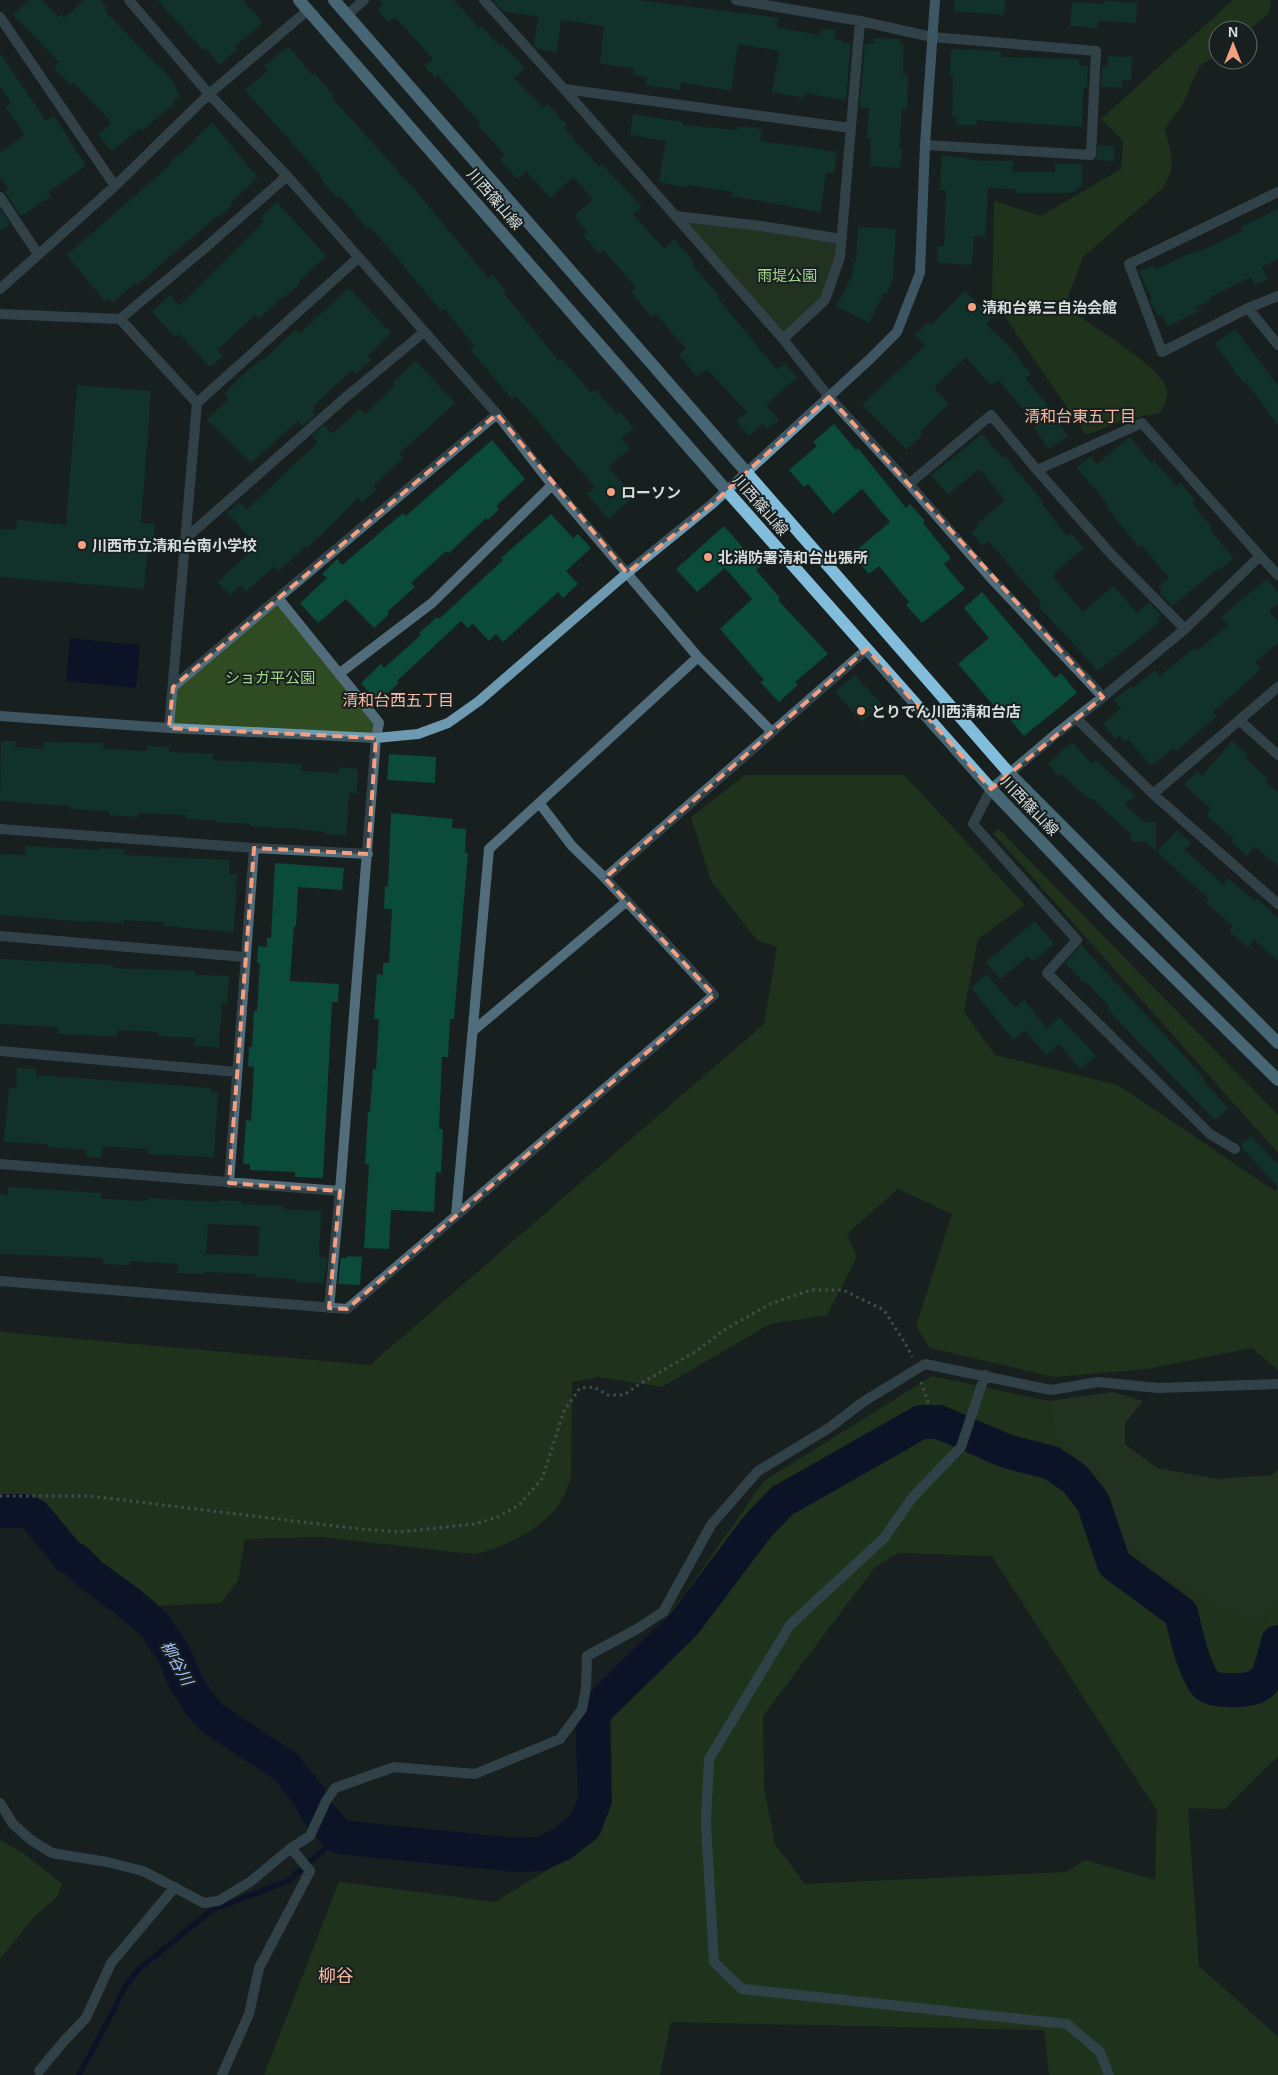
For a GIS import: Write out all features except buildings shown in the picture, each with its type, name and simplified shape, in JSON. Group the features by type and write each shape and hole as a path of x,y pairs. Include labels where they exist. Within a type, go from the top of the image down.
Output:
{"main road":[{"name":"川西篠山線","path":"299,0 727,491 991,789 1112,916 1278,1080"},
{"name":"川西篠山線","path":"334,0 1009,773 1278,1043"}],"street":[{"path":"129,0 209,94 287,176 497,414 552,485 698,657 772,732"},
{"path":"347,15 364,0"},
{"path":"484,0 783,339 829,398 909,484 990,577 1103,697"},
{"path":"736,0 932,37 1096,51 1092,156 925,144"},
{"path":"0,716 169,728 376,738 418,734 448,723 479,701 727,491 829,398 897,332 920,273 925,144 936,0"},
{"path":"0,289 115,186 209,94 308,10"},
{"path":"0,17 115,186"},
{"path":"783,339 825,300 840,258 860,22"},
{"path":"564,89 850,128"},
{"path":"0,314 120,319 287,176"},
{"path":"1278,192 1129,264 1162,352 1248,308 1278,296"},
{"path":"0,197 38,254"},
{"path":"676,216 761,226 841,239"},
{"path":"169,728 197,403 358,258"},
{"path":"1248,308 1278,345"},
{"path":"120,319 197,403"},
{"path":"185,539 424,332"},
{"path":"172,687 497,414"},
{"path":"909,484 991,415 1110,553 1185,629"},
{"path":"1037,470 1142,423 1278,575"},
{"path":"340,673 432,603 552,485"},
{"path":"1235,1149 1210,1134 1047,973 1077,940 973,824 991,789 1056,733 1077,719 1185,629 1260,556"},
{"path":"278,598 379,723 376,738 368,854 329,1308"},
{"path":"606,878 867,650"},
{"path":"456,1215 489,849 698,657"},
{"path":"1153,794 1278,687"},
{"path":"1077,719 1153,794 1278,904"},
{"path":"1239,720 1278,755"},
{"path":"0,1281 347,1309 714,995 606,878 572,846 540,804"},
{"path":"0,829 254,848 368,854"},
{"path":"229,1183 254,848"},
{"path":"473,1031 627,901"},
{"path":"0,936 245,957"},
{"path":"0,1051 237,1072"},
{"path":"0,1164 340,1191"},
{"path":"0,1803 13,1824 31,1840 52,1853 107,1862 143,1871 204,1903 218,1901 294,1852 310,1836 326,1801 335,1788 394,1767 475,1774 560,1739 582,1709 586,1688 587,1656 637,1630 663,1612 711,1525 758,1471 830,1428 863,1402 925,1364 1051,1390 1098,1382 1158,1388 1278,1384"},
{"path":"985,1375 961,1446 912,1498 884,1538 790,1625 709,1759 706,1823 714,1962 742,1990 1067,2024 1100,2052 1109,2075"},
{"path":"222,2075 249,2014 259,1968 310,1870 294,1852"},
{"path":"39,2071 86,2018 111,1963 175,1888"}],"path":[{"path":"0,1496 90,1496 399,1532 475,1524 498,1518 519,1505 542,1478 564,1411 580,1388 594,1387 608,1395 624,1395 698,1350 724,1330 772,1304 812,1290 843,1290 884,1310 908,1348 914,1364"},
{"path":"920,1381 929,1405"}],"highlighted area":[{"path":"829,397 1103,697 991,789 867,649 605,878 714,995 347,1309 329,1308 340,1191 229,1183 254,848 368,854 376,738 169,728 173,687 497,414 627,573 712,504"}],"green space":[{"path":"1233,0 1271,1 1269,14 1258,22 1258,20 1211,20"},
{"path":"1208,23 1208,60 1199,67 1182,105 1165,129 1172,165 1164,187 1083,257 1068,297 1071,311 1124,346 1161,378 1166,387 1166,400 1160,413 1127,419 1086,435 992,298 994,201 1041,216 1121,169 1123,141 1101,119"},
{"name":"雨堤公園","path":"676,216 841,239 825,300 783,339"},
{"name":"ショガ平公園","path":"278,598 379,723 376,738 169,728 173,687"},
{"path":"745,775 904,775 1025,905 978,939 964,1012 995,1055 1118,1085 1275,1191 1278,1188 1278,1370 1252,1348 1147,1369 1054,1377 930,1348 916,1326 952,1214 898,1189 847,1234 857,1257 827,1315 770,1324 662,1387 597,1377 572,1382 571,1477 566,1492 558,1506 544,1521 515,1540 493,1549 473,1554 322,1537 245,1539 238,1581 221,1603 156,1606 138,1601 45,1511 0,1499 0,1332 370,1365 764,1024 777,947 757,940 711,881 691,817"},
{"path":"999,829 1278,1115 1278,1153 993,833"},
{"path":"932,1376 1049,1401 1054,1434 1104,1488 1125,1544 1172,1584 1200,1596 1220,1609 1256,1621 1264,1620 1278,1602 1278,1756 1225,1809 1188,1808 1199,1966 1278,2037 1278,2075 1049,2075 1044,2030 671,2022 660,2075 264,2075 339,1882 495,1902 582,1849 612,1787 611,1681 684,1595 764,1481","holes":["899,1553 992,1556 1157,1811 1155,1880 1085,1860 1066,1872 805,1884 775,1844 764,1788 763,1716 875,1567"]},
{"path":"1113,1392 1143,1401 1125,1423 1125,1444 1157,1468 1217,1479 1272,1475 1278,1470 1278,1602 1263,1620 1256,1621 1220,1609 1200,1596 1172,1584 1125,1544 1104,1488 1054,1434 1049,1401"},
{"path":"0,1840 23,1853 62,1884 57,1897 35,1916 0,1959"}],"water":[{"path":"70,638 140,645 136,688 66,681"}],"waterway":[{"name":"柳谷川","path":"0,1511 26,1511 35,1516 69,1557 76,1560 92,1576 127,1601 154,1624 175,1656 184,1679 198,1702 212,1718 286,1767 309,1796 316,1810 339,1837 517,1855 540,1854 562,1844 585,1826 595,1800 592,1719 599,1707 684,1624 758,1526 782,1501 921,1422 939,1422 1006,1451 1052,1463 1075,1479 1093,1502 1114,1564 1181,1613 1196,1666 1208,1686 1221,1690 1241,1690 1259,1685 1269,1673 1278,1642"},
{"path":"79,2075 124,1988 139,1969 212,1910 288,1881 339,1837"}],"place":[{"name":"清和台第三自治会館","path":"972,307"},
{"name":"ローソン","path":"611,492"},
{"name":"川西市立清和台南小学校","path":"82,545"},
{"name":"北消防署清和台出張所","path":"708,557"},
{"name":"とりでん川西清和台店","path":"861,711"}],"district":[{"name":"清和台東五丁目","path":"1080,416"},
{"name":"清和台西五丁目","path":"398,700"},
{"name":"柳谷","path":"336,1976"}]}
